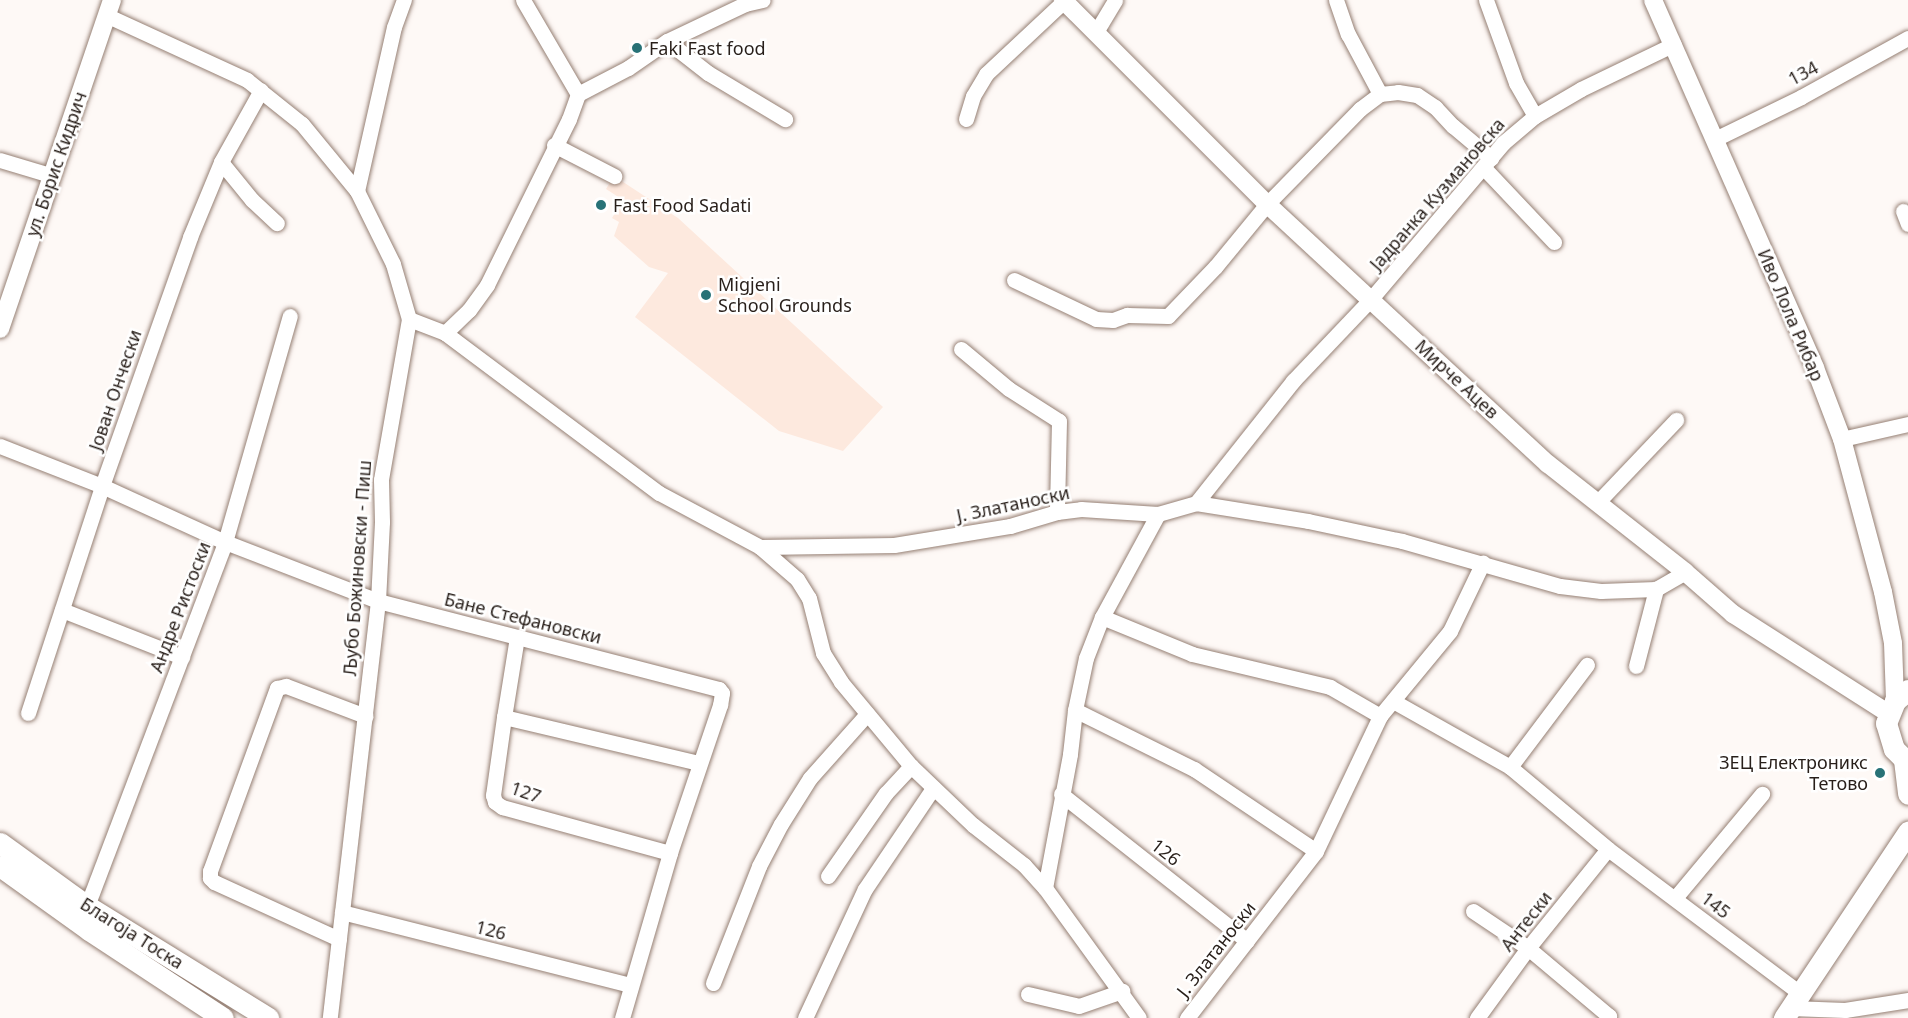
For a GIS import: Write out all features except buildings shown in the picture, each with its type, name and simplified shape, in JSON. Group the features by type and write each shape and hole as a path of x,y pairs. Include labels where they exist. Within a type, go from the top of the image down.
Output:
{"main road":[{"path":"1897,701 1886,723 1889,739 1906,762 1908,794"},
{"path":"1792,1007 1908,832"},
{"name":"Благоја Тоска","path":"0,843 87,906 268,1018"},
{"path":"0,866 89,930 223,1018"}],"street":[{"path":"357,191 394,27 404,0"},
{"path":"523,0 578,94"},
{"path":"445,333 469,310 487,285 554,145 569,119 578,94 628,68 667,41 745,4 763,0"},
{"path":"1096,32 1115,0"},
{"path":"1336,0 1348,33 1380,94"},
{"path":"1486,0 1516,83 1534,116"},
{"name":"Иво Лола Рибар","path":"1653,0 1815,368 1842,440 1866,525 1893,643"},
{"path":"966,119 973,96 986,74 1064,1"},
{"name":"Мирче Ацев","path":"1064,1 1267,204 1370,300 1440,361 1548,464 1685,572 1733,614 1897,701"},
{"name":"Љубо Божиновски - Пиш","path":"110,8 247,80 302,124 357,191 393,264 409,319 381,480 382,522 378,601 330,1018"},
{"name":"ул. Борис Кидрич","path":"0,329 6,295 110,8"},
{"name":"134","path":"1715,140 1801,97 1908,38"},
{"path":"667,41 708,73 785,119"},
{"name":"Јадранка Кузмановска","path":"1196,503 1293,381 1370,300 1488,163 1534,116 1581,89 1674,44"},
{"name":"Јован Ончески","path":"28,713 102,486 190,237 220,162 261,90"},
{"path":"1014,280 1096,319 1113,320 1127,315 1168,316 1216,266 1267,204 1360,109 1380,94 1398,92 1417,95 1435,107 1488,163 1554,242"},
{"path":"554,145 614,176"},
{"path":"0,160 50,175"},
{"path":"220,162 252,200 277,223"},
{"name":"Андре Ристоски","path":"87,906 225,542 290,316"},
{"path":"409,319 445,333 659,493 760,547 797,579 809,598 822,653 841,682 911,766 973,825 1024,865 1045,888 1082,942 1122,991 1139,1018"},
{"path":"961,349 1009,389 1059,421 1057,512"},
{"path":"1597,503 1676,420"},
{"path":"1842,440 1908,424"},
{"name":"Бане Стефановски","path":"0,446 102,486 225,542 378,601 719,689 722,699 698,763 622,1018"},
{"name":"Ј. Златаноски","path":"760,547 894,546 1010,526 1057,512 1081,509 1158,514 1196,503 1308,521 1482,562 1560,586 1601,591 1656,589 1685,572"},
{"path":"1045,888 1086,658 1102,617 1158,514"},
{"name":"Ј. Златаноски","path":"1187,1018 1316,852 1380,716 1450,631 1482,562"},
{"path":"1636,666 1656,589"},
{"path":"62,610 182,657"},
{"path":"1102,617 1192,654 1330,687 1380,716"},
{"name":"127","path":"517,637 504,717 495,802 502,807 670,853"},
{"path":"1893,643 1908,667"},
{"path":"1893,643 1897,701"},
{"path":"1510,767 1587,665"},
{"path":"339,939 214,882 210,878 210,871 277,688 286,686 365,716"},
{"name":"145","path":"1394,701 1510,767 1608,849 1675,898 1792,1007"},
{"path":"1075,710 1194,769 1316,852"},
{"path":"713,983 759,866 781,824 810,778 867,714"},
{"path":"504,717 698,763"},
{"path":"828,876 886,793 911,766"},
{"path":"805,1018 865,889 933,788"},
{"name":"126","path":"1061,794 1247,941"},
{"path":"1675,898 1761,794"},
{"name":"Антески","path":"1477,1018 1528,948 1608,849"},
{"path":"1473,911 1528,948 1609,1016 1607,1018"},
{"name":"126","path":"342,912 631,985"},
{"path":"1028,994 1079,1006 1122,991"},
{"path":"1792,1007 1845,1011 1908,1000"}],"shaded area":[{"name":"Migjeni School Grounds","path":"614,176 678,218 883,407 843,451 779,431 635,317 668,273 649,267 614,236 619,222 612,218 623,200 606,189"}],"place":[{"name":"Faki Fast food","path":"637,48"},
{"name":"Fast Food Sadati","path":"601,205"},
{"name":"Migjeni School Grounds","path":"706,295"},
{"name":"ЗЕЦ Електроникс Тетово","path":"1880,773"}]}
